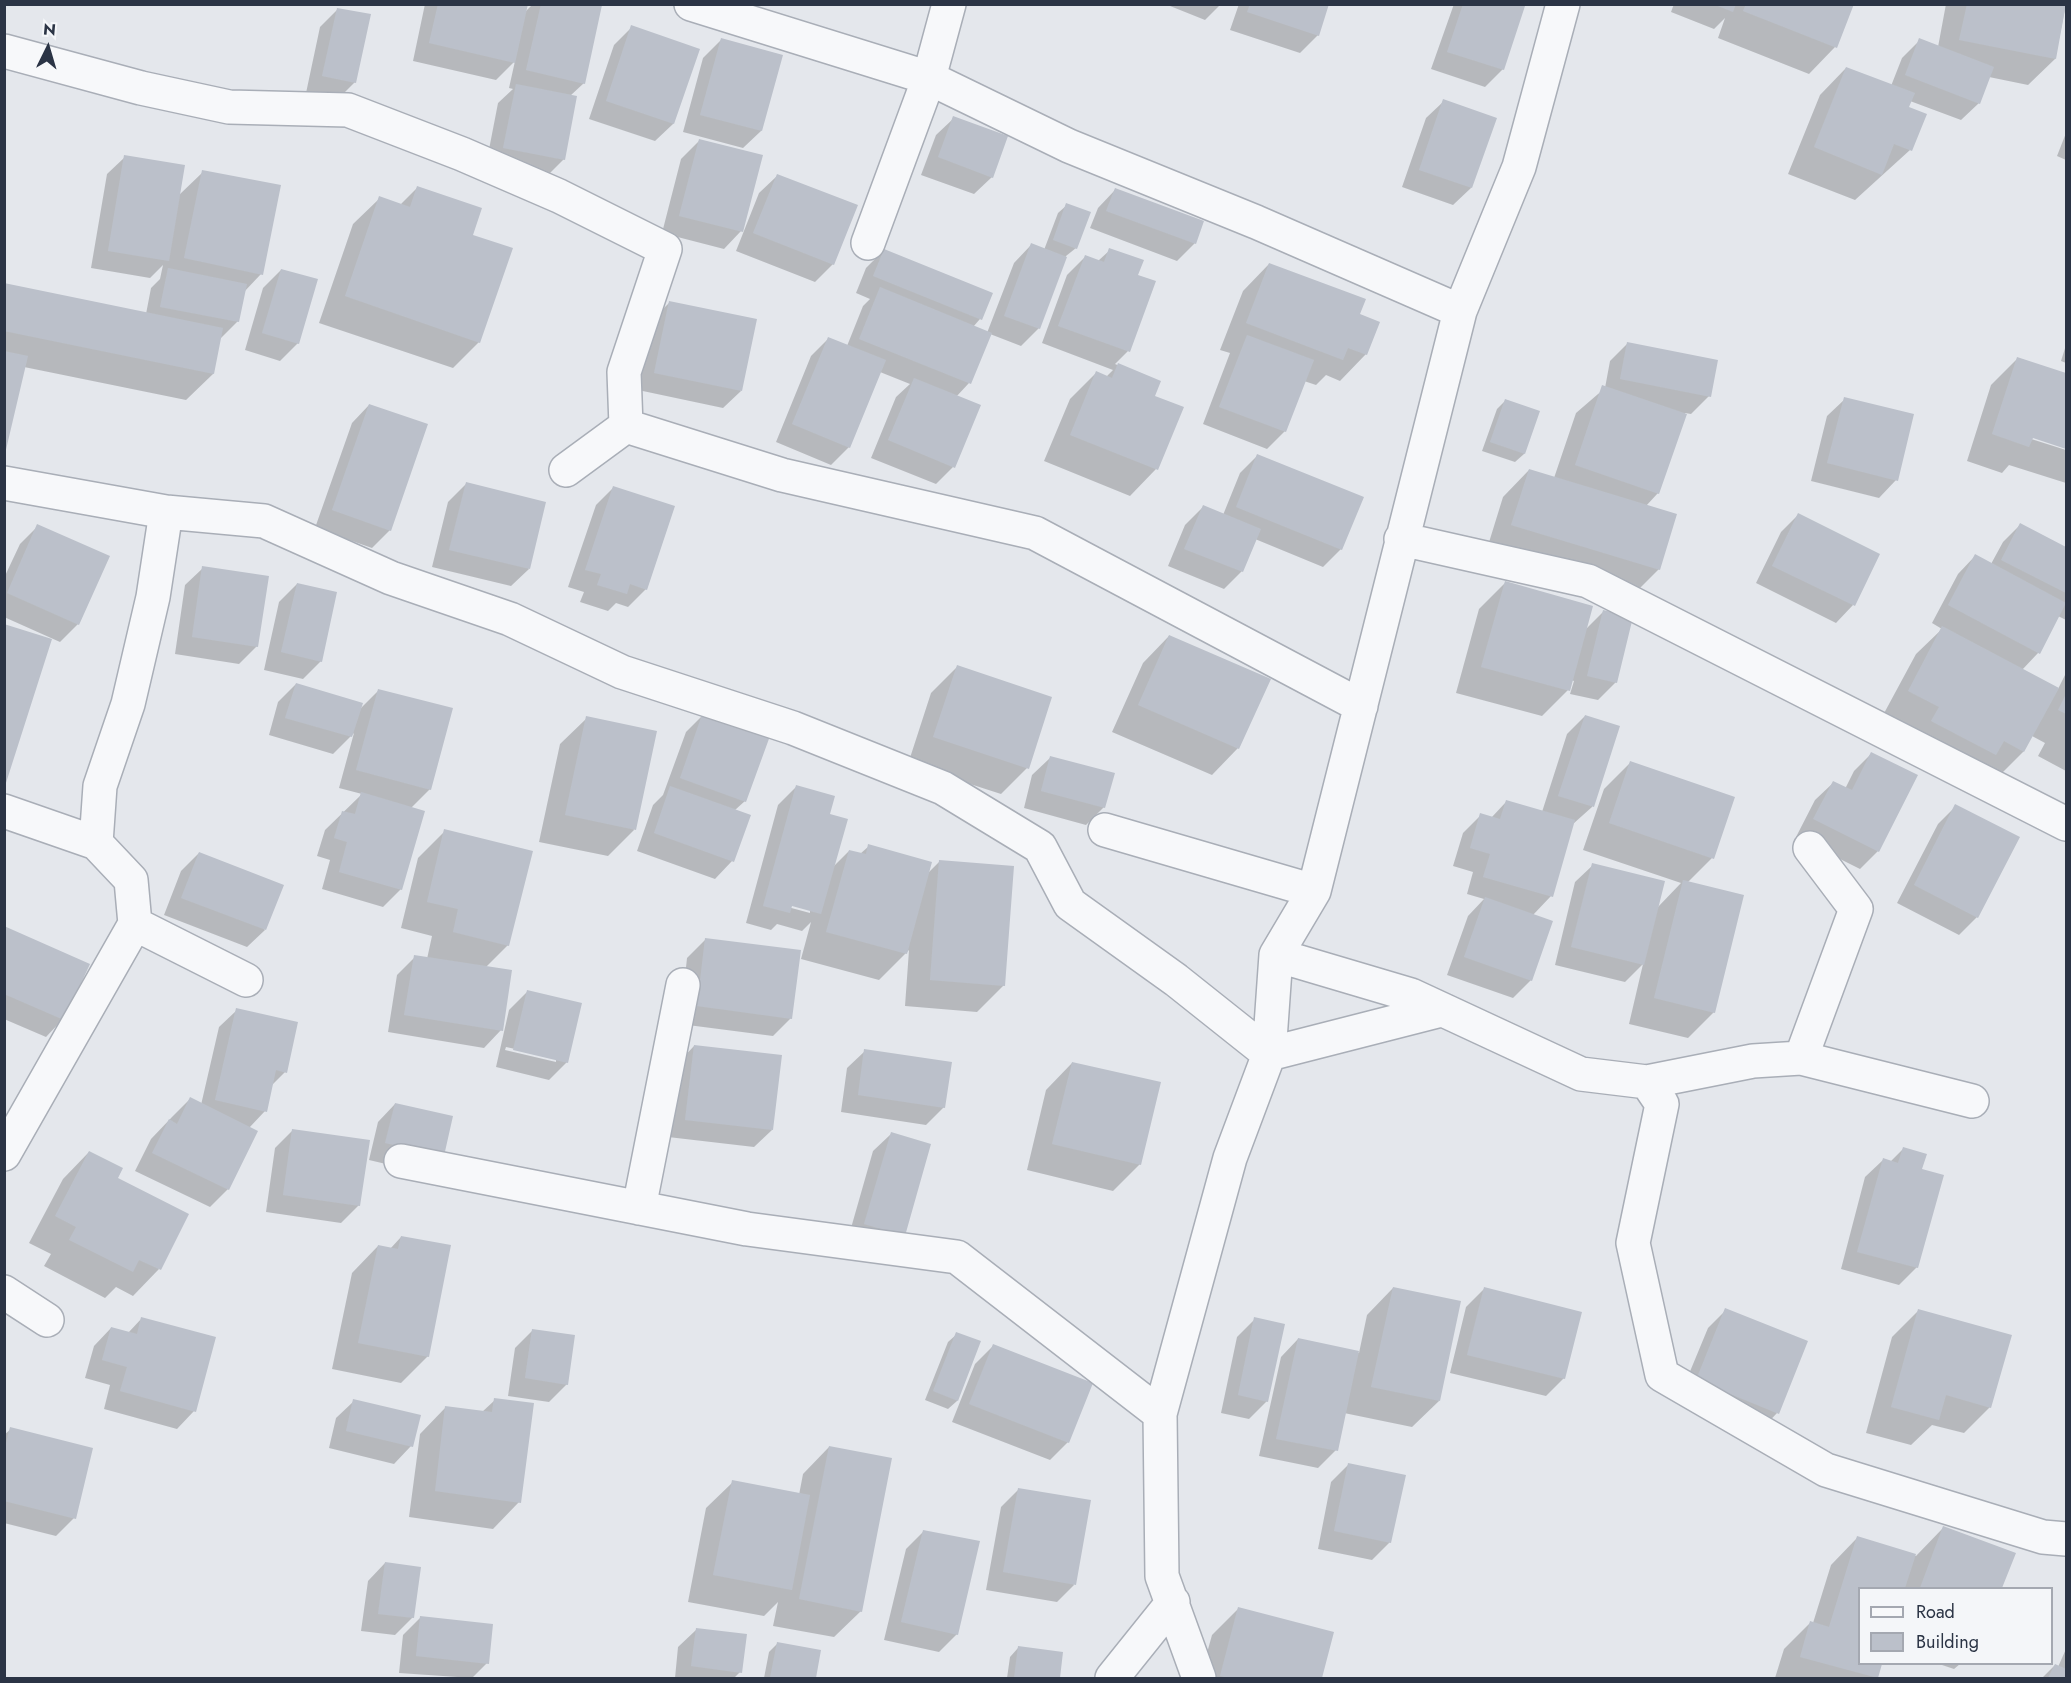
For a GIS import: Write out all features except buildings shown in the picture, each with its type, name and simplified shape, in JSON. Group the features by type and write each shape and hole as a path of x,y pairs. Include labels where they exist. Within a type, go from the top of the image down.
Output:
{"street":[{"path":"691,4 929,78 1069,146 1256,222 1460,311"},
{"path":"868,243 929,78 948,4"},
{"path":"1199,1678 1162,1576 1160,1414 1230,1158 1269,1054 1276,955 1314,891 1460,311 1519,167 1563,4"},
{"path":"4,51 141,88 229,107 348,110 462,154 548,191 665,249 624,372 626,426"},
{"path":"566,470 626,426"},
{"path":"626,426 782,475 1035,533 1361,706"},
{"path":"4,483 166,512 264,521 391,578 510,619 622,672 793,728 943,788 1040,847 1070,904 1176,980 1269,1054"},
{"path":"96,843 100,786 128,704 153,597 166,512"},
{"path":"1401,539 1588,581 2067,824"},
{"path":"4,811 96,843 131,880 135,924 4,1154"},
{"path":"1105,830 1314,891"},
{"path":"1801,1058 1856,909 1810,848"},
{"path":"135,924 246,980"},
{"path":"1276,955 1411,995 1581,1074 1647,1082 1754,1060 1801,1058 1972,1101"},
{"path":"639,1208 683,985"},
{"path":"1269,1054 1441,1010"},
{"path":"1647,1082 1662,1104 1633,1243 1662,1375 1826,1470 2043,1538 2067,1539"},
{"path":"401,1161 747,1229 957,1257 1160,1414"},
{"path":"4,1292 47,1320"},
{"path":"1112,1678 1173,1602"}]}
